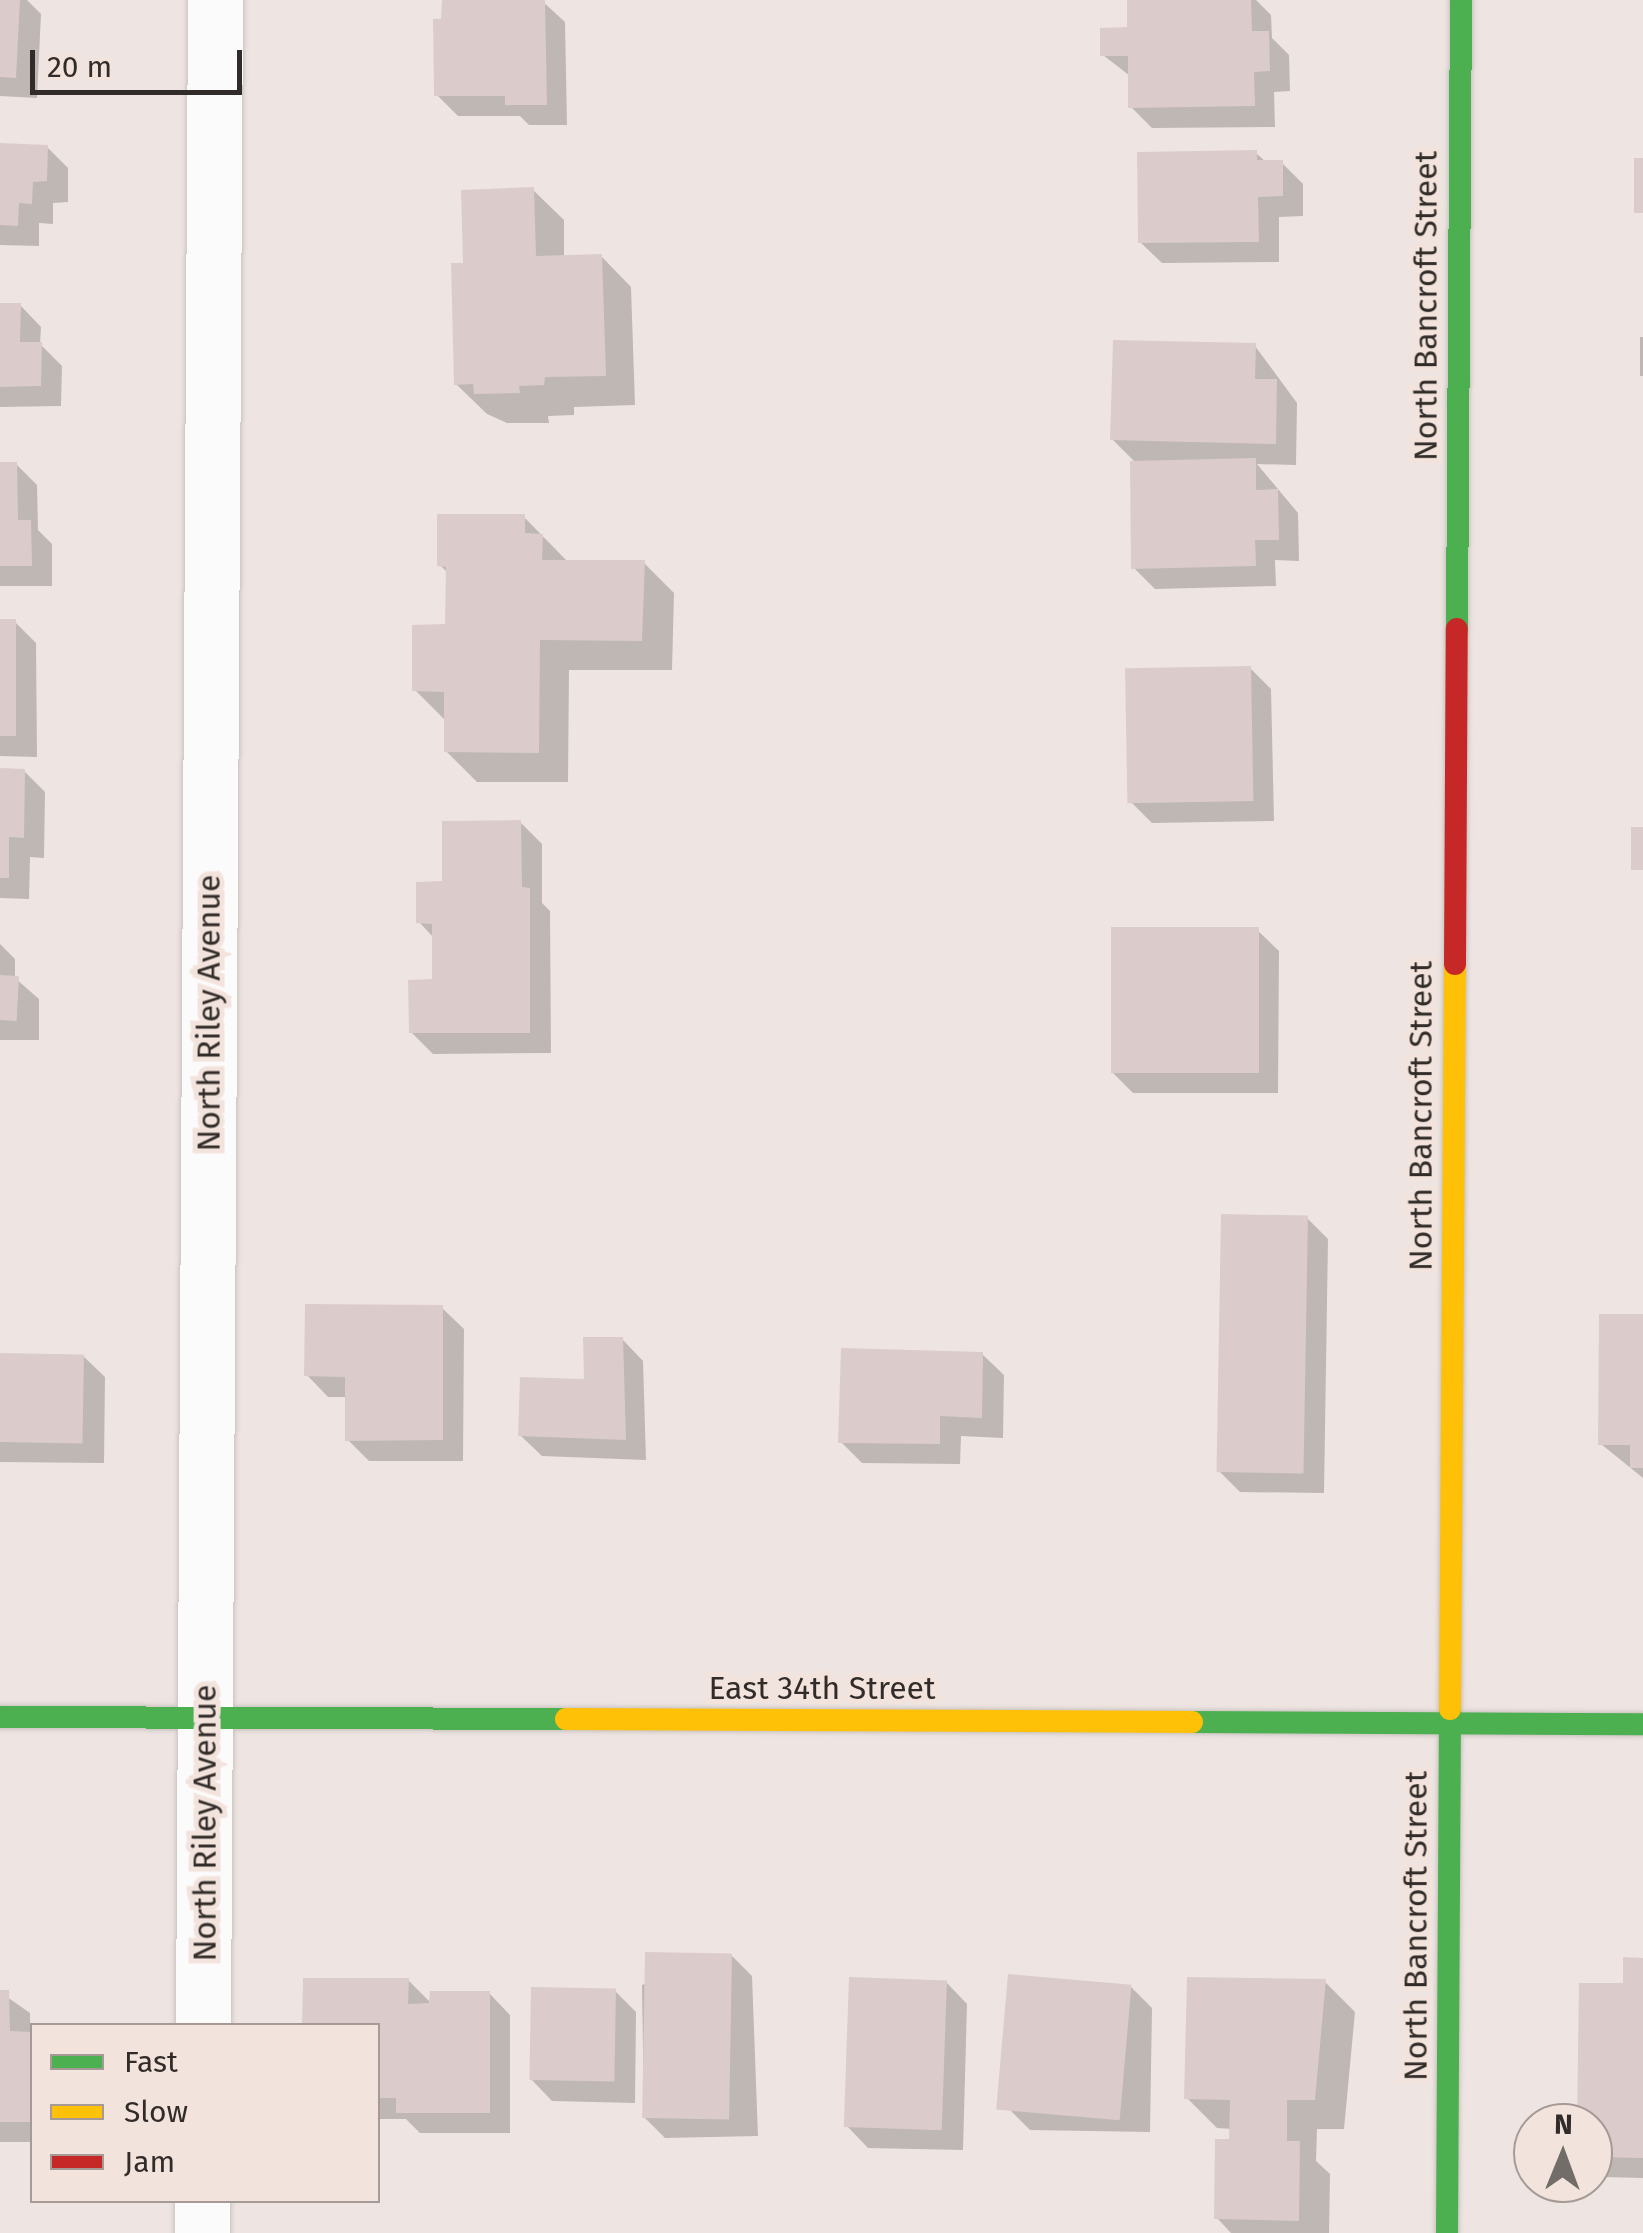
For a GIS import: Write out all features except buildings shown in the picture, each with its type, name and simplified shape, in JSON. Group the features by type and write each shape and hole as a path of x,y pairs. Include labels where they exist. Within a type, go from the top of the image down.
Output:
{"street":[{"name":"North Riley Avenue","path":"204,2023 216,0"},
{"name":"North Bancroft Street","path":"1446,2233 1461,0"},
{"name":"East 34th Street","path":"0,1718 1643,1724"},
{"path":"202,2203 202,2233"}],"traffic: fast":[{"path":"1457,629 1461,0"},
{"path":"1447,2233 1450,1709"},
{"path":"0,1717 566,1719"},
{"path":"1192,1722 1643,1724"}],"traffic: slow":[{"path":"1450,1709 1455,964"},
{"path":"566,1719 1192,1722"}],"traffic: jam":[{"path":"1455,964 1457,629"}]}
